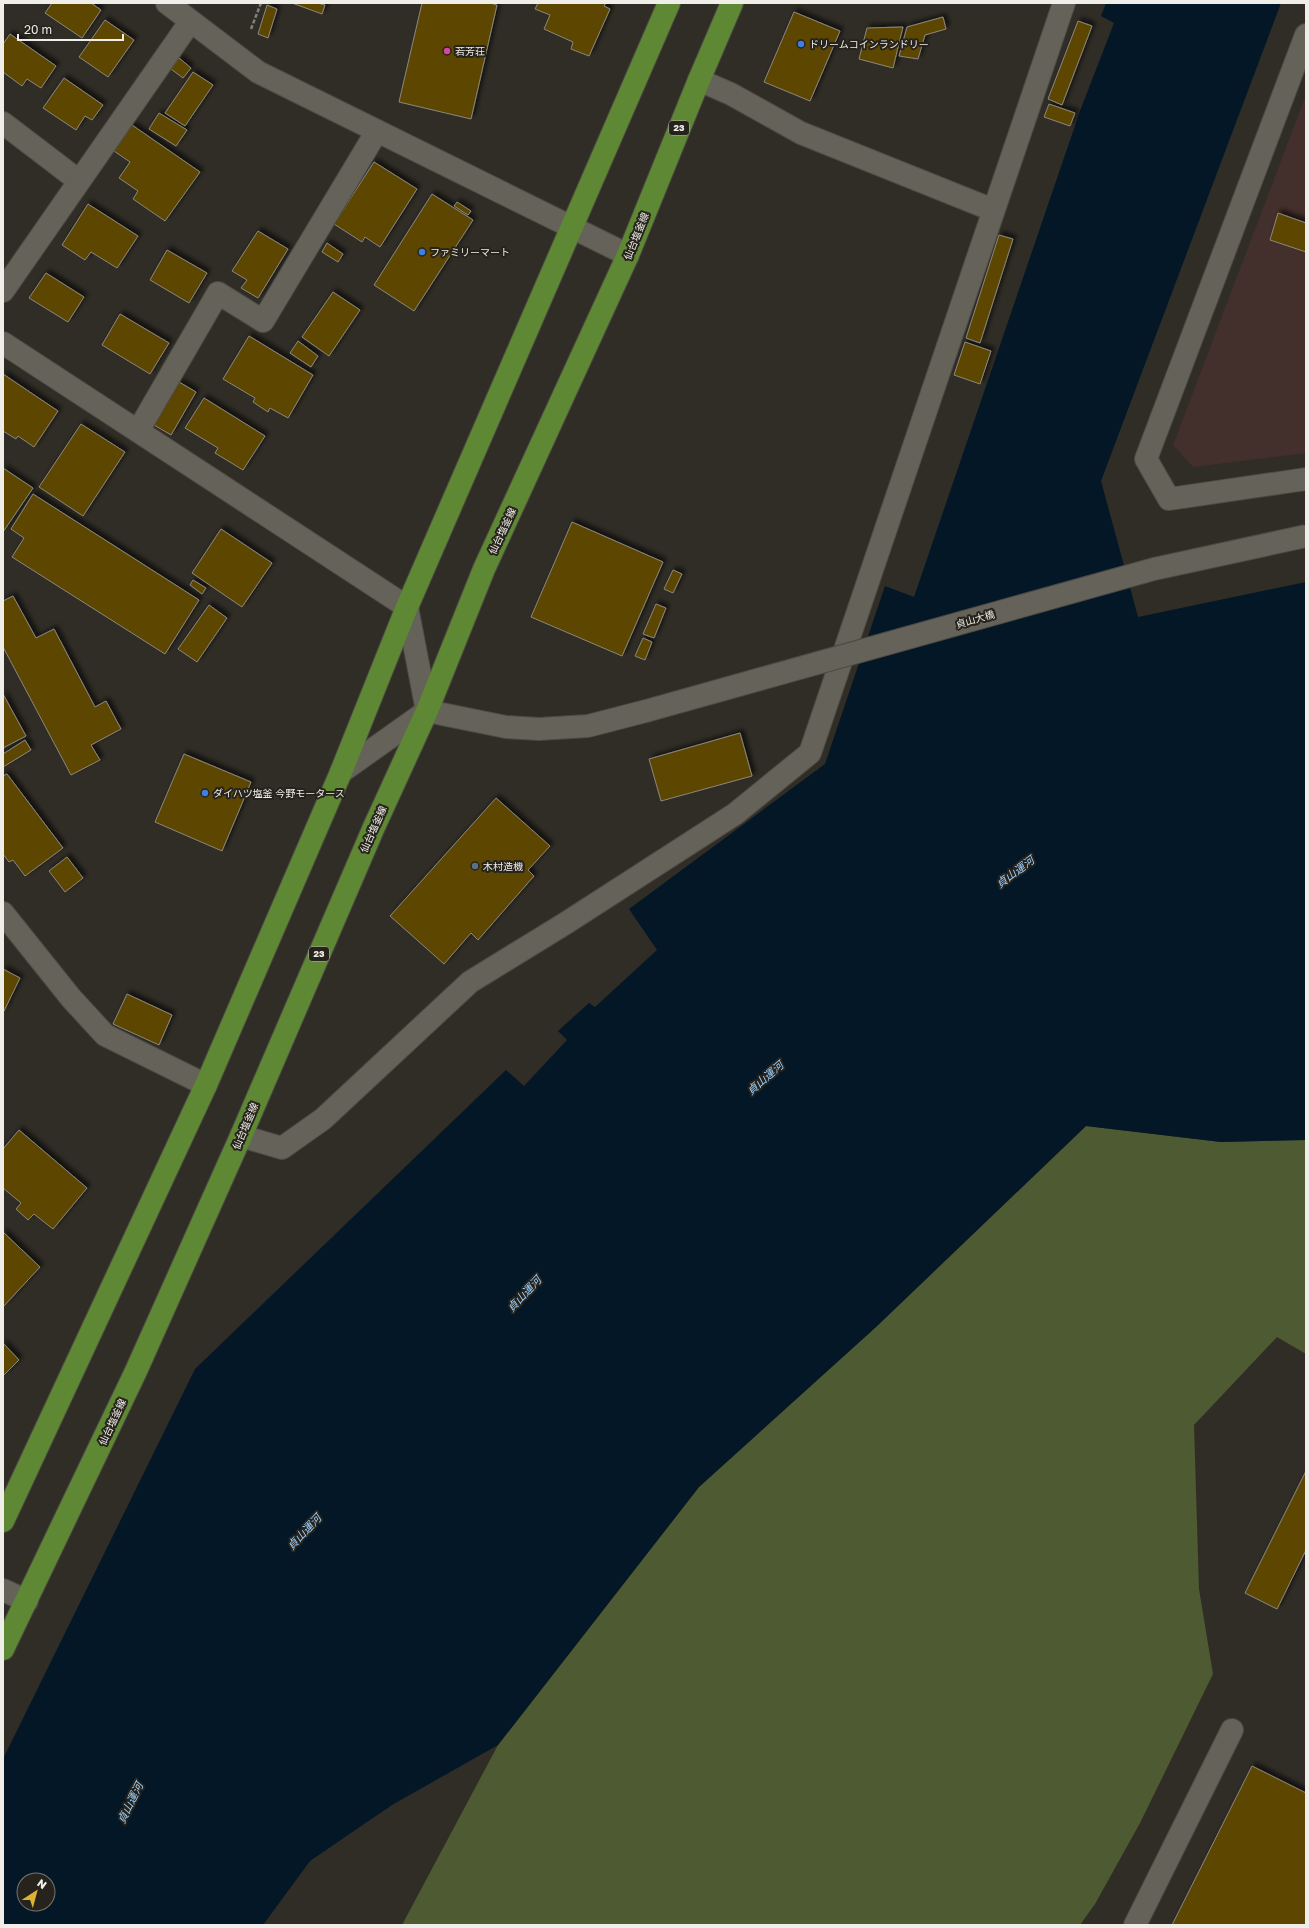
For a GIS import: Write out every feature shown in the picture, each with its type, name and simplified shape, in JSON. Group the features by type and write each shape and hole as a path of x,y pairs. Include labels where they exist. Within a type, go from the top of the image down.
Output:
{"main road":[{"path":"3,1521 206,1084 341,772 407,607 669,3"},
{"name":"仙台塩釜線","path":"3,1649 136,1371 241,1136 374,827 427,712 484,569 628,255 698,80 732,3"}],"street":[{"path":"167,3 190,22 258,72 628,255"},
{"path":"241,1136 282,1148 323,1120 470,982 566,923 735,814 810,753 1064,3"},
{"path":"3,291 190,22"},
{"path":"1306,35 1146,460 1169,499 1306,479"},
{"path":"698,80 731,94 801,133 993,210"},
{"path":"3,124 79,181"},
{"path":"138,431 218,293 263,321 377,131"},
{"path":"3,343 407,607 427,712 341,772"},
{"name":"貞山大橋","path":"427,712 506,727 539,729 588,726 1154,569 1306,536"},
{"path":"3,913 71,998 105,1035 206,1084"},
{"path":"3,1590 27,1601"},
{"path":"1135,1925 1232,1730"}],"shaded area":[{"path":"1306,95 1306,453 1193,467 1173,445"}],"green space":[{"path":"1086,1126 1221,1142 1306,1140 1306,1354 1277,1337 1194,1425 1199,1589 1213,1674 1140,1823 1095,1904 1080,1925 402,1925 498,1745 699,1487 876,1327"}],"water":[{"name":"貞山運河","path":"1106,3 1281,3 1101,481 1138,617 1306,582 1306,1140 1221,1142 1086,1126 876,1327 699,1487 498,1745 392,1805 310,1861 263,1925 3,1925 3,1759 195,1369 506,1070 524,1086 567,1040 558,1031 589,1003 595,1007 657,950 629,909 825,764 885,586 914,597 1080,111 1114,23 1101,16"}],"building":[{"path":"52,3 91,3 101,10 82,38 45,13"},
{"path":"292,3 317,3 325,5 322,14"},
{"path":"422,3 490,3 497,5 471,119 399,102"},
{"path":"538,3 606,3 604,6 610,9 589,56 571,49 573,42 544,29 550,15 535,9"},
{"path":"267,5 277,9 268,38 258,34"},
{"path":"794,12 840,31 810,101 764,82"},
{"path":"943,17 946,29 925,35 918,59 899,56 907,27"},
{"path":"105,20 134,40 108,77 79,57"},
{"path":"1078,21 1092,26 1062,105 1048,99"},
{"path":"903,27 893,68 859,59 867,28"},
{"path":"10,34 56,66 41,88 27,79 22,86 3,72 3,44"},
{"path":"179,58 191,68 183,78 171,69"},
{"path":"193,72 213,85 185,126 165,113"},
{"path":"64,78 103,105 92,120 85,116 76,130 43,108"},
{"path":"1049,104 1075,113 1070,126 1044,117"},
{"path":"159,113 187,130 176,146 149,129"},
{"path":"132,125 200,172 165,221 133,199 138,191 119,178 130,162 114,151"},
{"path":"374,162 417,189 380,247 365,237 362,242 334,224"},
{"path":"432,194 473,220 414,311 374,285"},
{"path":"457,202 471,211 468,215 454,206"},
{"path":"88,204 138,236 117,268 91,252 85,260 62,245"},
{"path":"1278,213 1306,223 1306,252 1270,240"},
{"path":"258,231 288,249 258,298 241,288 247,280 232,271"},
{"path":"999,235 1013,239 980,343 966,338"},
{"path":"327,243 343,254 338,262 322,252"},
{"path":"167,250 207,273 189,303 150,280"},
{"path":"46,273 84,297 68,322 29,298"},
{"path":"333,292 360,310 329,356 302,337"},
{"path":"120,314 169,343 150,374 102,345"},
{"path":"249,336 313,375 288,418 270,408 268,412 253,402 255,398 223,379"},
{"path":"298,341 318,356 311,367 290,353"},
{"path":"965,342 991,351 980,384 954,375"},
{"path":"3,374 58,411 34,447 18,436 16,439 3,431"},
{"path":"179,382 196,392 171,435 154,425"},
{"path":"204,398 265,436 243,470 215,453 218,448 185,428"},
{"path":"81,424 125,452 83,516 39,487"},
{"path":"3,468 33,488 3,532"},
{"path":"33,494 199,600 165,654 12,557 24,538 11,529"},
{"path":"572,522 663,562 622,656 531,617"},
{"path":"221,529 272,563 242,607 192,573"},
{"path":"673,570 682,574 673,593 664,589"},
{"path":"193,580 206,588 202,594 190,585"},
{"path":"13,596 36,638 54,629 95,707 106,701 121,729 91,745 100,760 71,775 3,647 3,601"},
{"path":"656,604 666,608 654,638 643,634"},
{"path":"209,605 227,618 197,662 178,649"},
{"path":"643,638 652,642 645,660 635,656"},
{"path":"3,694 26,736 3,748"},
{"path":"740,733 752,776 661,801 649,759"},
{"path":"25,740 31,750 3,767 3,754"},
{"path":"184,754 251,782 222,851 155,822"},
{"path":"7,774 63,848 25,876 13,860 9,862 3,854 3,776"},
{"path":"496,798 550,846 528,870 534,876 478,940 471,933 444,964 390,916"},
{"path":"67,857 83,878 65,892 49,871"},
{"path":"3,969 20,978 3,1013"},
{"path":"127,994 172,1015 159,1045 113,1024"},
{"path":"19,1130 87,1188 53,1229 34,1214 28,1220 16,1209 21,1203 3,1188 3,1149"},
{"path":"3,1232 40,1267 3,1307"},
{"path":"3,1343 19,1360 3,1376"},
{"path":"1306,1471 1306,1550 1277,1609 1245,1593"},
{"path":"1252,1766 1306,1793 1306,1925 1172,1925"}],"place":[{"name":"ドリームコインランドリー","path":"801,44"},
{"name":"若芳荘","path":"447,51"},
{"name":"ファミリーマート","path":"422,252"},
{"name":"ダイハツ塩釜 今野モータース","path":"205,793"},
{"name":"木村造機","path":"475,866"}]}
